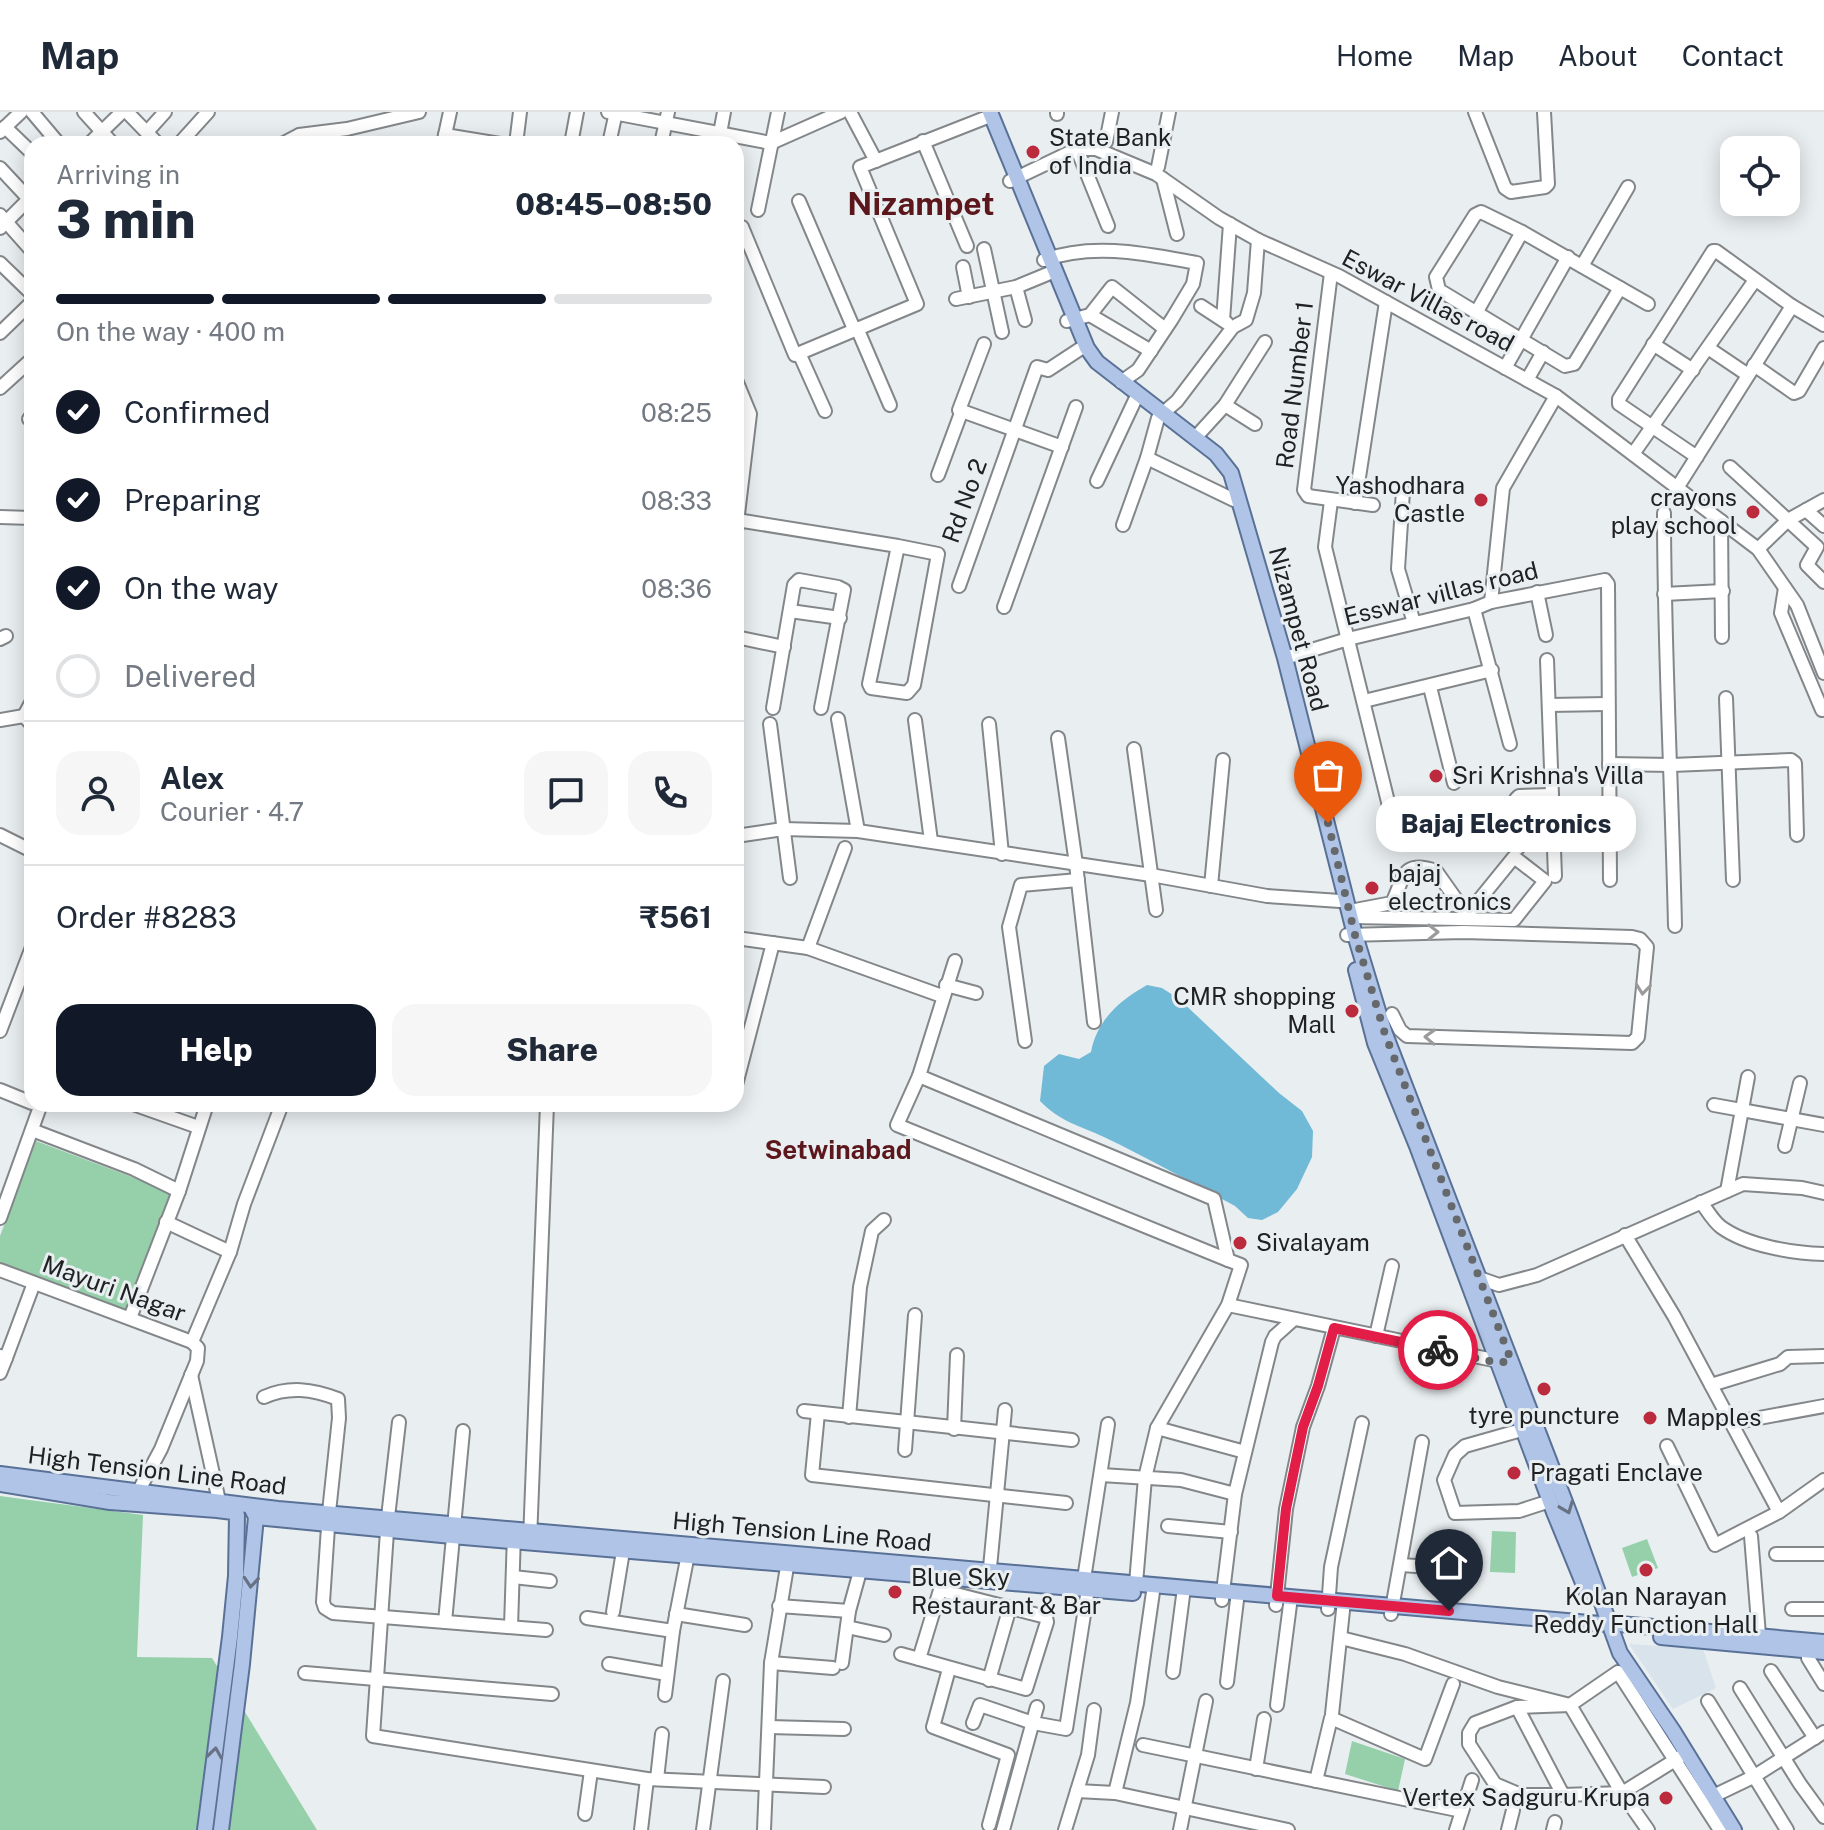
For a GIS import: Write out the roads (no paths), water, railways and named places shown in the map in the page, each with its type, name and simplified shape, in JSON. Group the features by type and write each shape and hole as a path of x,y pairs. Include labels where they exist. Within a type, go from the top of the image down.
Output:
{"main road":[{"name":"Nizampet Road","path":"986,114 1049,264 1080,349 1098,372 1216,454 1229,474 1285,658 1347,910 1375,1043 1570,1515 1601,1628 1673,1731 1709,1798 1722,1830"},
{"name":"Nizampet Road","path":"1070,320 1097,362 1229,474 1347,910"},
{"name":"Nizampet Road","path":"1351,935 1385,1034 1479,1278 1550,1501 1601,1628 1678,1758 1734,1830"},
{"name":"High Tension Line Road","path":"0,1474 137,1498"},
{"name":"High Tension Line Road","path":"0,1484 137,1498 219,1501 253,1511 530,1537 1086,1584 1136,1583 1154,1590 1716,1637 1824,1652"},
{"path":"137,1498 233,1512 238,1520 230,1637 205,1830"},
{"path":"221,1830 242,1664 253,1511"},
{"path":"1086,1584 1154,1590"},
{"name":"High Tension Line Road","path":"1716,1637 1759,1635 1824,1642"}],"street":[{"path":"21,112 3,130 24,147"},
{"path":"32,112 52,136"},
{"path":"84,112 106,136"},
{"path":"97,136 125,112 151,136"},
{"path":"147,132 165,112"},
{"path":"186,136 208,112"},
{"path":"297,136 347,129 415,112"},
{"path":"445,136 450,112"},
{"path":"517,136 520,112"},
{"path":"572,136 577,112"},
{"path":"610,136 613,112 667,117 714,136"},
{"path":"719,136 724,112"},
{"path":"758,210 778,112"},
{"path":"744,140 771,143 841,112"},
{"path":"850,112 876,161"},
{"path":"1014,179 1077,149 1101,145 1112,112"},
{"path":"1169,112 1161,173 1177,234"},
{"path":"1475,112 1505,188 1511,192 1548,184 1544,112"},
{"path":"744,232 795,355 917,304 860,167 986,114"},
{"path":"347,129 349,136"},
{"path":"923,141 967,246"},
{"name":"Eswar Villas road","path":"1101,145 1161,173 1230,224 1258,240 1386,302 1556,396 1758,549 1797,605 1824,673"},
{"path":"1077,149 1108,226"},
{"path":"0,168 24,191"},
{"path":"1582,266 1628,187"},
{"path":"799,201 890,405"},
{"path":"24,204 2,221 24,243"},
{"path":"1620,288 1574,364 1565,366 1439,290 1436,277 1475,215 1485,213 1568,257 1648,304"},
{"path":"1123,525 1160,416 1177,401 1228,323 1230,224"},
{"path":"1476,313 1522,232"},
{"path":"1201,306 1228,323 1246,320 1251,312 1258,240"},
{"path":"984,249 1002,332"},
{"path":"956,299 1016,287 1049,264 1123,250 1197,263 1193,284 1151,351 1138,370 1121,382"},
{"path":"1697,457 1619,404 1619,399 1713,251 1824,325"},
{"path":"1505,368 1568,257"},
{"path":"963,267 969,297"},
{"path":"2,270 24,288"},
{"name":"Road Number 1","path":"1331,277 1305,495 1331,501"},
{"path":"1633,454 1755,280"},
{"path":"1016,287 1025,320"},
{"path":"1070,320 1090,315 1112,287 1165,329"},
{"path":"1355,503 1386,302"},
{"path":"1677,488 1792,306"},
{"path":"0,333 24,310"},
{"path":"1090,315 1151,351"},
{"path":"1195,438 1225,405 1265,342"},
{"path":"938,475 984,344"},
{"path":"1653,344 1693,370"},
{"path":"1708,348 1794,393 1799,391 1824,348"},
{"name":"Rd No 2","path":"959,586 1037,367 1048,370 1080,349"},
{"path":"1527,380 1543,352"},
{"path":"799,353 825,411"},
{"path":"0,388 24,366"},
{"path":"1491,602 1503,488 1556,396"},
{"path":"744,399 750,414 744,439"},
{"path":"1097,481 1135,400"},
{"path":"1225,405 1255,424"},
{"path":"1004,607 1076,407"},
{"path":"961,413 1062,447"},
{"path":"1147,458 1234,500"},
{"path":"1730,467 1788,520 1820,542 1807,565 1824,582"},
{"path":"1403,491 1398,569 1414,623"},
{"path":"1758,549 1788,520 1824,500"},
{"path":"1373,505 1331,501 1325,547 1390,810"},
{"path":"1806,510 1824,526"},
{"path":"1664,513 1675,926"},
{"path":"0,517 24,518"},
{"path":"1721,521 1722,637"},
{"path":"744,527 898,546 938,554 914,685 907,693 871,688 869,684 898,546"},
{"path":"773,708 794,585 799,580 843,589 845,595 821,708"},
{"name":"Esswar villas road","path":"1285,658 1491,602 1605,580 1608,584 1607,704"},
{"path":"1785,588 1781,613 1822,710"},
{"path":"1664,594 1723,591"},
{"path":"1537,592 1546,635"},
{"path":"1474,609 1510,744"},
{"path":"790,611 840,618"},
{"path":"744,639 784,647"},
{"path":"1547,660 1555,876"},
{"path":"1364,701 1492,670"},
{"path":"1430,687 1454,783"},
{"path":"1726,698 1733,880"},
{"path":"1549,705 1607,704 1610,880"},
{"path":"838,719 858,831"},
{"path":"0,720 24,720"},
{"path":"915,720 931,841"},
{"path":"770,724 790,878"},
{"path":"989,724 1002,854"},
{"path":"1058,738 1094,1022"},
{"path":"1134,749 1156,910"},
{"path":"1211,886 1223,760"},
{"path":"1609,764 1791,760 1795,763 1797,835"},
{"path":"1518,848 1516,799 1519,796 1552,795"},
{"path":"744,835 783,829 858,831 1151,875 1347,910 1517,920 1545,879 1514,857 1465,916"},
{"path":"0,835 24,847"},
{"path":"808,948 845,848"},
{"path":"1347,910 1392,903 1405,872 1410,869 1436,871 1465,916"},
{"path":"1025,1041 1009,927 1021,885 1078,880"},
{"path":"1351,935 1463,932 1632,937 1640,939 1647,947 1638,1037 1632,1043 1407,1036 1403,1035 1392,1014"},
{"path":"744,939 808,948 944,990 976,993"},
{"path":"744,1054 773,943"},
{"path":"955,961 919,1076 897,1125 1241,1265 1228,1305 1157,1428 1145,1478 1136,1583"},
{"path":"0,1031 24,968"},
{"path":"919,1076 1214,1199 1228,1260"},
{"path":"1727,1191 1748,1077"},
{"path":"1785,1146 1800,1083"},
{"path":"0,1090 24,1099"},
{"path":"1714,1105 1824,1125"},
{"path":"0,1218 32,1130 35,1112"},
{"path":"156,1112 198,1127"},
{"path":"130,1318 179,1191 204,1112"},
{"path":"192,1342 230,1252 244,1204 279,1112"},
{"path":"530,1537 547,1112"},
{"path":"32,1130 134,1169 179,1191"},
{"path":"1479,1278 1499,1285 1537,1275 1743,1184 1802,1188 1824,1193"},
{"path":"1701,1202 1720,1226 1750,1240 1795,1253 1824,1254"},
{"path":"849,1417 860,1287 872,1231 876,1224 884,1220"},
{"path":"166,1222 230,1252"},
{"path":"1625,1235 1779,1512"},
{"path":"1376,1336 1392,1266"},
{"name":"Mayuri Nagar","path":"0,1270 192,1342 198,1348 199,1355 161,1449 137,1498"},
{"path":"0,1373 3,1357 34,1283"},
{"path":"1228,1305 1505,1362"},
{"path":"905,1450 915,1315"},
{"path":"1227,1682 1235,1494 1272,1342 1294,1319"},
{"path":"1277,1705 1286,1509 1303,1427 1334,1328"},
{"path":"954,1429 957,1355"},
{"path":"1711,1385 1780,1364 1788,1357 1824,1356"},
{"path":"191,1375 219,1501"},
{"path":"264,1397 279,1390 295,1388 338,1399 324,1605 333,1613 546,1630"},
{"path":"1732,1423 1824,1406"},
{"path":"989,1680 998,1604 995,1577 997,1497 1005,1410"},
{"path":"804,1411 1072,1440"},
{"path":"818,1413 812,1475 1066,1503"},
{"path":"399,1422 388,1524 373,1736 652,1779 824,1787"},
{"path":"1332,1714 1341,1638 1331,1567 1362,1423"},
{"path":"973,1723 982,1699 1033,1723 1066,1729 1108,1424"},
{"path":"1157,1428 1245,1452"},
{"path":"1525,1429 1465,1446 1455,1455 1444,1480 1455,1513 1519,1511 1550,1501"},
{"path":"445,1622 463,1431"},
{"path":"1392,1610 1422,1442"},
{"path":"1667,1446 1715,1545 1779,1512 1824,1480"},
{"path":"1101,1475 1181,1480 1235,1494"},
{"path":"1168,1526 1231,1532"},
{"path":"511,1627 514,1535"},
{"path":"1751,1536 1759,1635"},
{"path":"613,1612 624,1544"},
{"path":"665,1695 673,1631 689,1550"},
{"path":"1776,1554 1824,1554"},
{"path":"764,1830 771,1663 788,1559"},
{"path":"771,1663 838,1665 861,1565"},
{"path":"1401,1565 1462,1569"},
{"path":"513,1577 550,1581"},
{"path":"901,1654 1023,1690 1027,1688 1047,1622 1044,1616 940,1590 919,1659"},
{"path":"1115,1793 1137,1703 1154,1590"},
{"path":"1173,1672 1184,1592"},
{"path":"779,1606 849,1611"},
{"path":"1792,1609 1824,1609"},
{"path":"676,1614 745,1625"},
{"path":"587,1618 673,1631"},
{"path":"847,1627 884,1635"},
{"path":"1341,1638 1405,1654 1498,1687 1570,1705 1622,1793 1648,1830"},
{"path":"1808,1658 1824,1684"},
{"path":"609,1664 667,1674"},
{"path":"949,1669 933,1727 1008,1755 989,1825"},
{"path":"1709,1798 1753,1777 1819,1735 1771,1671"},
{"path":"1678,1758 1622,1793 1521,1795 1495,1784 1469,1744 1469,1733 1475,1723 1517,1707 1570,1705 1618,1672 1678,1758 1722,1830"},
{"path":"305,1673 552,1694"},
{"path":"703,1830 723,1681"},
{"path":"1316,1781 1331,1718 1425,1759 1453,1684"},
{"path":"1740,1688 1824,1817"},
{"path":"1180,1830 1206,1701"},
{"path":"1708,1701 1787,1830"},
{"path":"1003,1830 1037,1707"},
{"path":"1517,1707 1563,1795"},
{"path":"1065,1830 1088,1755 1094,1710"},
{"path":"1256,1769 1264,1719"},
{"path":"769,1727 844,1729"},
{"path":"641,1830 662,1734"},
{"path":"1143,1745 1462,1811"},
{"path":"585,1814 591,1771"},
{"path":"1456,1830 1472,1780"},
{"path":"1077,1791 1115,1793 1288,1830"},
{"path":"1508,1830 1513,1810"}],"water":[{"path":"1147,985 1162,988 1179,999 1302,1111 1313,1131 1312,1157 1297,1189 1278,1212 1262,1220 1248,1218 1235,1206 1062,1118 1040,1101 1044,1066 1059,1054 1079,1059 1091,1052 1098,1030 1111,1012"}],"place":[{"name":"State Bank of India","path":"1033,152"},
{"name":"Yashodhara Castle","path":"1481,500"},
{"name":"crayons play school","path":"1753,512"},
{"name":"Sri Krishna's Villa","path":"1436,776"},
{"name":"Bajaj Electronics","path":"1328,823"},
{"name":"bajaj electronics","path":"1372,888"},
{"name":"CMR shopping Mall","path":"1352,1011"},
{"name":"Sivalayam","path":"1240,1243"},
{"name":"tyre puncture","path":"1544,1389"},
{"name":"Mapples","path":"1650,1418"},
{"name":"Pragati Enclave","path":"1514,1473"},
{"name":"Kolan Narayan Reddy Function Hall","path":"1646,1570"},
{"name":"Blue Sky Restaurant & Bar","path":"895,1592"},
{"name":"Vertex Sadguru Krupa","path":"1666,1798"}],"district":[{"name":"Nizampet","path":"921,204"},
{"name":"Setwinabad","path":"838,1150"}]}
